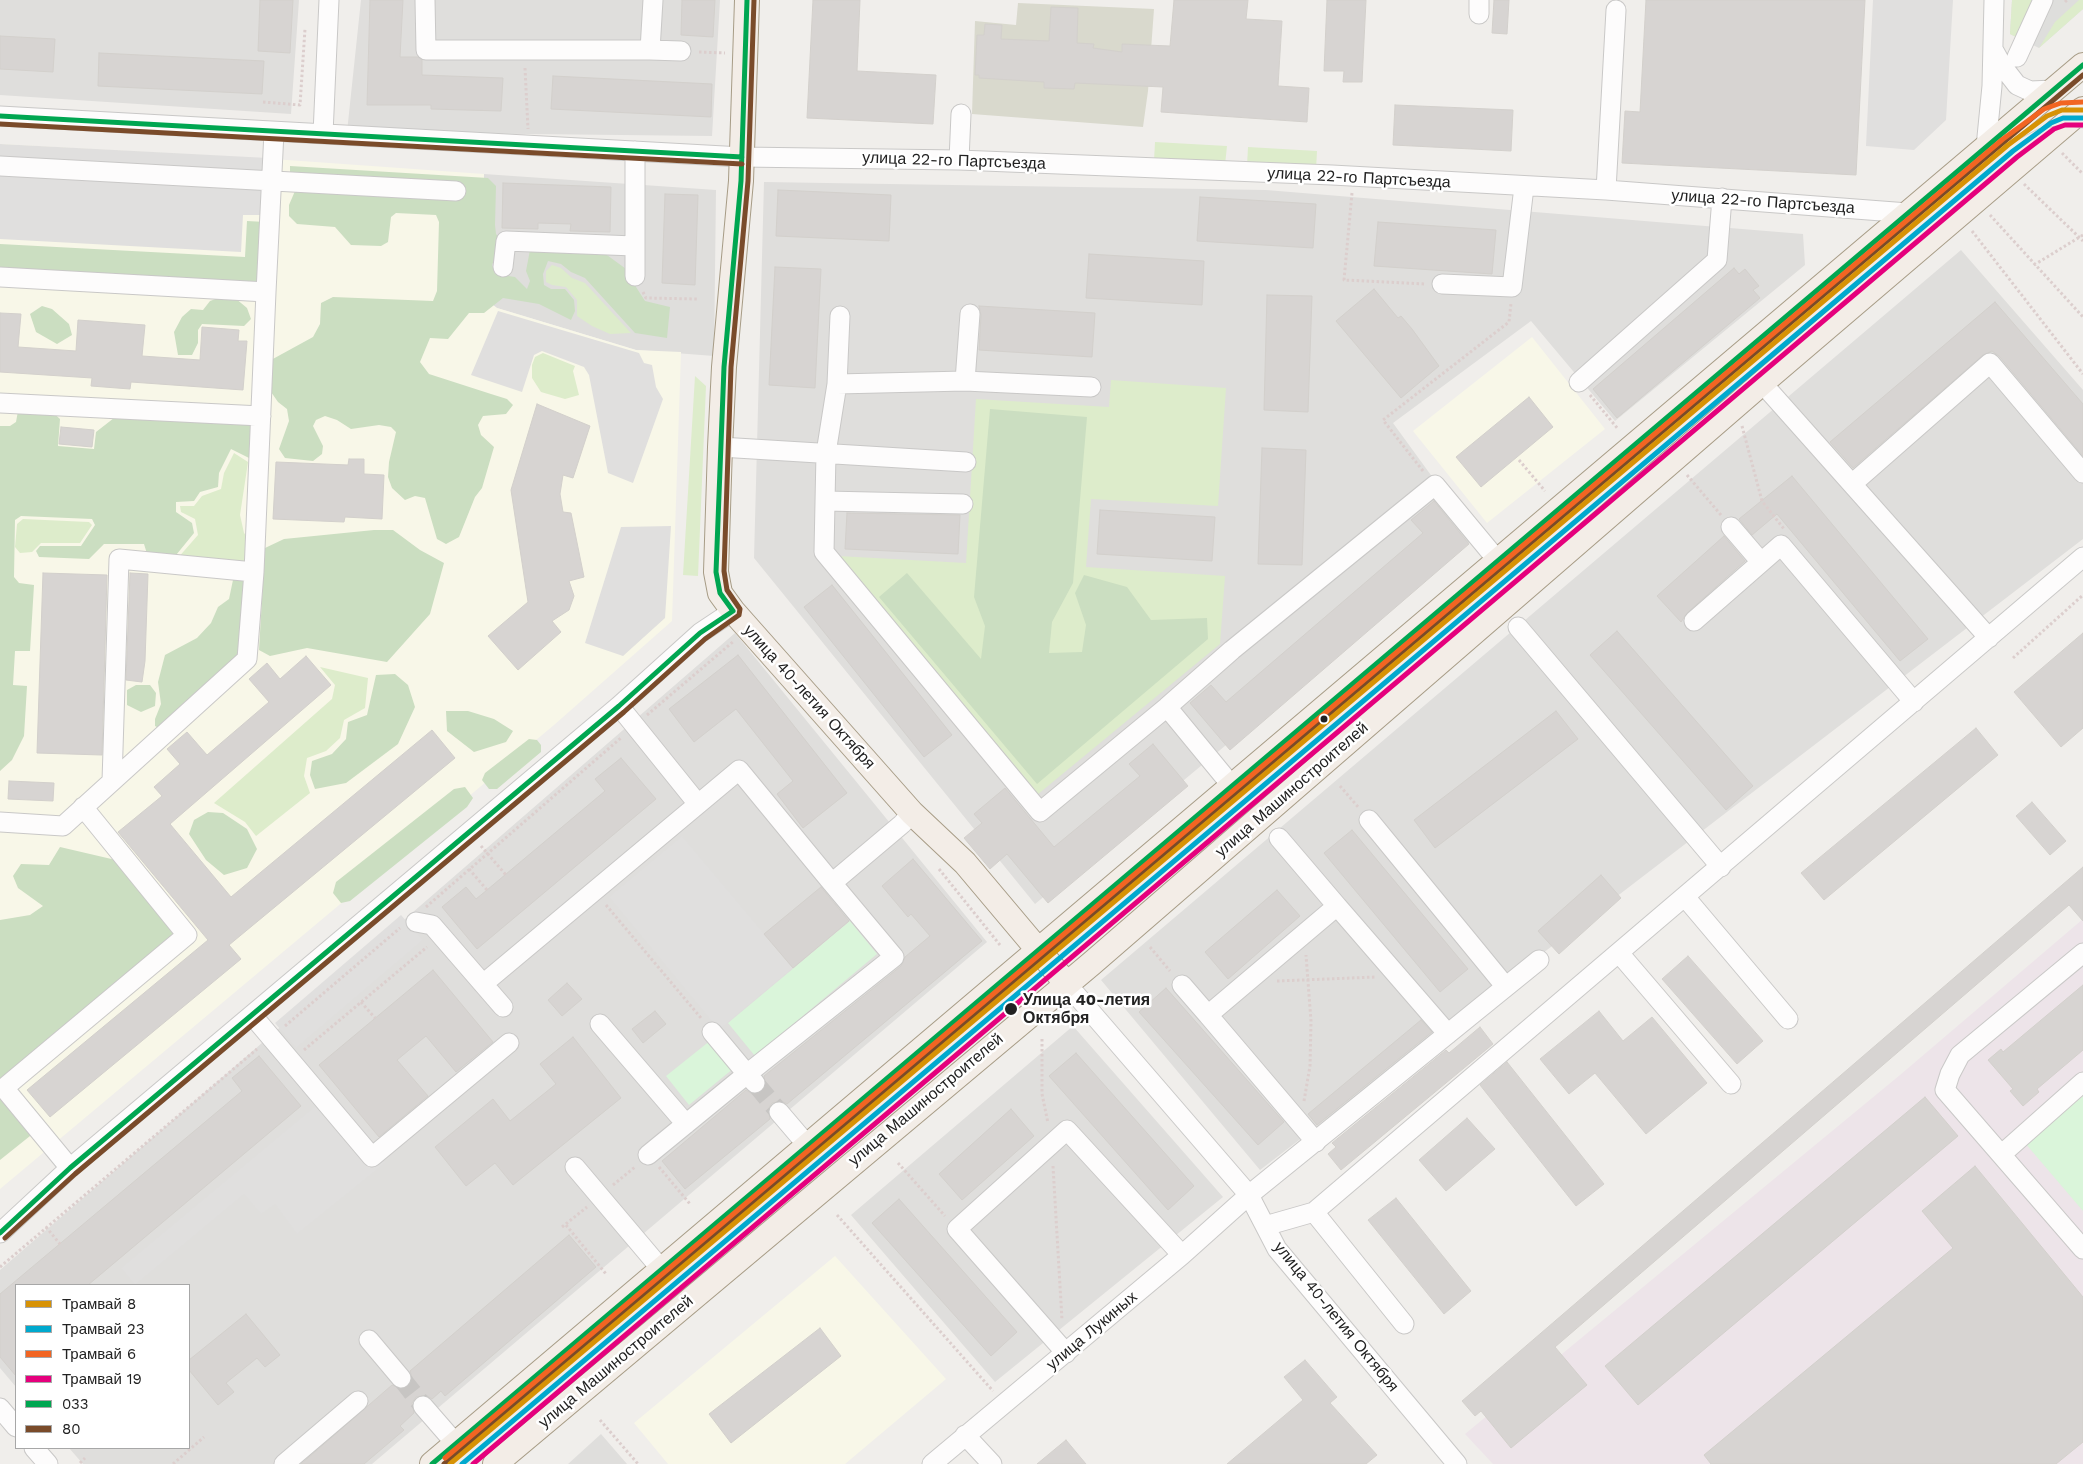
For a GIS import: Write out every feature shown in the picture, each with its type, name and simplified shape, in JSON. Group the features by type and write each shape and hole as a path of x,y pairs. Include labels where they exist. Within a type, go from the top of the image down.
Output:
{"main road":[{"name":"улица 40-летия Октября","path":"747,0 742,158 724,367 720,447 716,572 720,593 732,611 912,813 965,863 1066,983"},
{"path":"432,1464 2083,65"},
{"name":"улица Машиностроителей","path":"495,1464 1330,758 1762,383 2083,109"}],"street":[{"path":"323,134 329,0"},
{"path":"425,0 426,50 681,51"},
{"path":"650,50 653,0"},
{"path":"1986,147 1993,49 1994,0"},
{"path":"2017,58 2043,0"},
{"path":"1606,190 1616,10"},
{"path":"1993,49 2003,67 2017,85 2030,91 2054,90"},
{"path":"959,160 961,114"},
{"name":"улица 22-го Партсъезда","path":"0,116 742,158 959,160 1353,177 1606,190 1908,213"},
{"path":"0,822 63,826 247,659 254,572 274,132"},
{"path":"635,151 635,276"},
{"path":"0,166 456,191"},
{"path":"1442,284 1512,287 1524,187"},
{"path":"1579,382 1717,260 1722,198"},
{"path":"503,266 506,241 634,246"},
{"path":"0,277 266,292"},
{"path":"964,381 970,314"},
{"path":"840,316 837,384 826,453 824,552 1040,812 1167,707 1232,650 1434,485 1498,561"},
{"path":"1852,484 1990,363 2083,473"},
{"path":"837,384 964,381 1091,387"},
{"path":"1762,383 1989,638"},
{"path":"0,403 261,416"},
{"path":"720,447 966,462"},
{"path":"825,502 962,504"},
{"path":"1731,527 1761,562"},
{"path":"1694,621 1781,545 1914,702"},
{"path":"1265,1226 1314,1212 2083,558"},
{"path":"112,781 119,559 254,572"},
{"path":"0,1232 70,1168 619,706 700,633 732,611"},
{"path":"1518,627 1720,867"},
{"path":"619,706 698,804"},
{"path":"1167,707 1232,786"},
{"path":"483,984 738,770 894,957 751,1079 686,1124 648,1155"},
{"path":"70,1168 4,1088 187,935 83,807"},
{"path":"832,883 902,824 912,813"},
{"path":"1368,820 1506,987"},
{"path":"1279,838 1448,1034"},
{"path":"1684,897 1788,1019"},
{"path":"1208,1015 1337,906"},
{"path":"414,920 432,925 503,1007"},
{"path":"1619,953 1730,1084"},
{"name":"улица Лукиных","path":"932,1464 1182,1255 1249,1195 1539,960"},
{"path":"2080,963 1960,1056 1950,1074 1945,1090 2083,1249"},
{"name":"улица 40-летия Октября","path":"1066,983 1249,1195 1277,1249 1457,1464"},
{"path":"1182,985 1316,1142"},
{"path":"252,1014 372,1157 509,1043"},
{"path":"600,1024 686,1124"},
{"path":"712,1032 751,1079"},
{"path":"2002,1154 2083,1082"},
{"path":"779,1112 808,1146"},
{"path":"1065,1351 957,1229 1067,1130 1182,1255"},
{"path":"575,1167 662,1270"},
{"path":"1314,1212 1404,1324"},
{"path":"369,1340 401,1378"},
{"path":"284,1464 358,1401"},
{"path":"423,1406 456,1444"},
{"path":"0,1408 15,1426"},
{"path":"965,1435 992,1464"},
{"path":"35,1449 48,1464"}],"path":[{"path":"263,102 300,105 305,29"},
{"path":"524,50 528,130"},
{"path":"681,51 726,52"},
{"path":"2060,150 2083,174"},
{"path":"1353,177 1344,280 1442,284"},
{"path":"2024,183 2083,241"},
{"path":"1989,214 2083,317"},
{"path":"1971,230 2083,374"},
{"path":"2034,265 2083,234"},
{"path":"635,276 646,298 698,299"},
{"path":"1434,485 1383,420 1509,322 1512,287"},
{"path":"1579,382 1618,429"},
{"path":"1742,425 1762,501 1785,527 1781,545"},
{"path":"1520,460 1545,491"},
{"path":"1687,475 1731,527"},
{"path":"2013,658 2083,595"},
{"path":"0,1267 271,1037 414,920 469,869 740,636"},
{"path":"1340,786 1368,820"},
{"path":"488,853 506,875"},
{"path":"469,869 487,890"},
{"path":"594,891 712,1032"},
{"path":"291,1061 433,942 414,920"},
{"path":"1300,1123 1310,1066 1311,1021 1304,935"},
{"path":"1150,947 1182,985"},
{"path":"1246,983 1398,976"},
{"path":"362,1002 375,1018"},
{"path":"1042,1039 1042,1094 1052,1143 1065,1351"},
{"path":"648,1155 690,1204"},
{"path":"898,1163 957,1229"},
{"path":"837,1215 1004,1403"},
{"path":"566,1225 606,1274"},
{"path":"46,1227 60,1244"},
{"path":"600,1420 638,1464"},
{"path":"173,1464 204,1437"},
{"path":"80,1463 86,1458"}],"shaded area":[{"path":"0,0 299,0 291,114 0,95"},
{"path":"361,0 720,0 712,136 347,132"},
{"path":"1873,0 1953,0 1946,120 1914,150 1866,146"},
{"path":"2012,0 2083,0 2083,9 2039,48 2010,34"},
{"path":"1018,3 1154,9 1148,91 1143,127 972,114 975,21 1016,25"},
{"path":"0,144 273,159 484,174 479,295 497,308 636,350 681,352 672,621 554,725 0,1189"},
{"path":"0,144 268,158 266,215 243,215 241,252 0,239"},
{"path":"484,174 716,190 714,356 636,350 497,308 479,294"},
{"path":"764,182 1266,190 1803,234 1805,265 1615,421 1531,321 1393,423 1476,537 1035,904 754,558"},
{"path":"1961,250 2083,390 2083,539 1260,1170 1101,980"},
{"path":"498,311 639,353 644,363 652,365 656,387 663,399 633,483 608,473 589,375 584,367 542,351 534,355 522,392 471,375"},
{"path":"1532,337 1605,429 1487,523 1413,431"},
{"path":"671,526 665,618 623,656 585,643 621,527"},
{"path":"735,633 987,942 372,1464 83,1464 70,1449 190,1449 190,1284 15,1284 15,1386 0,1368 0,1270"},
{"path":"682,836 793,968 719,1030 609,897"},
{"path":"401,915 423,940 296,1048 275,1023"},
{"path":"2083,919 2083,1464 1493,1464 1465,1434 1900,1075"},
{"path":"1073,1026 1223,1197 995,1382 851,1215"},
{"path":"331,1093 385,1163 297,1234 275,1204 261,1214 244,1194 136,1284 121,1268"},
{"path":"835,1256 946,1379 845,1464 668,1464 634,1423"},
{"path":"601,1434 627,1464 568,1464"}],"green space":[{"path":"2012,0 2038,0 2020,39 2010,34"},
{"path":"2079,0 2083,0 2083,9 2039,48 2055,22"},
{"path":"1155,142 1227,146 1225,165 1154,161"},
{"path":"1248,147 1317,151 1316,170 1247,166"},
{"path":"290,166 488,178 496,186 495,225 496,234 502,241 492,265 495,274 515,277 527,289 530,281 526,271 530,250 600,250 633,274 636,287 645,301 670,307 667,338 635,333 585,278 571,272 561,264 548,261 543,274 544,285 551,289 565,289 574,300 575,311 571,320 539,304 503,298 484,313 469,313 448,339 430,338 420,362 429,374 507,399 513,405 506,414 483,416 478,425 481,435 494,447 482,488 475,497 459,537 446,544 437,539 425,498 415,496 405,500 392,488 388,477 389,462 396,432 391,427 379,425 351,429 337,420 325,416 316,420 313,426 323,446 322,454 313,461 285,458 279,449 289,421 287,409 278,402 269,389 271,360 313,337 320,324 321,303 333,297 433,301 437,291 439,222 436,215 396,213 391,217 388,242 381,246 351,245 335,227 297,224 289,216 289,205 295,191 290,178"},
{"path":"247,221 265,222 261,285 0,271 0,244 245,257"},
{"path":"552,265 561,268 572,278 585,283 631,333 610,334 592,326 577,316 577,300 566,287 546,282 546,271"},
{"path":"221,297 235,298 247,308 251,319 244,326 202,324 198,330 198,343 192,355 178,355 174,332 182,317 191,309 203,310 210,301"},
{"path":"42,306 52,309 69,324 72,335 57,344 36,332 30,314"},
{"path":"543,353 575,366 573,371 579,395 565,399 541,392 532,378 532,365 535,357"},
{"path":"695,376 706,386 698,576 683,575"},
{"path":"1111,380 1226,388 1218,506 1091,499 1086,567 1225,576 1220,644 1037,795 838,556 966,563 976,399 1109,407"},
{"path":"49,409 60,419 58,446 94,449 96,432 123,411 253,425 251,459 231,449 219,473 218,487 200,492 194,501 176,502 176,512 192,523 194,533 172,560 148,557 144,544 104,544 89,559 39,557 36,551 40,546 81,546 95,525 92,519 21,516 15,520 14,577 19,583 34,585 30,651 15,651 13,685 27,686 24,736 12,760 0,771 0,426 10,426 16,422 18,411"},
{"path":"990,409 1087,417 1073,583 1052,622 1049,653 1082,652 1086,625 1075,593 1084,575 1127,587 1151,620 1207,618 1208,639 1037,784 879,597 907,573 981,659 985,626 974,597"},
{"path":"234,453 248,462 240,515 244,533 252,542 249,566 177,559 198,535 195,519 181,512 180,506 194,506 202,496 221,489 224,473"},
{"path":"23,519 89,522 92,525 80,543 41,543 32,552 20,553 15,547 17,524"},
{"path":"374,530 393,530 420,550 444,563 430,614 387,662 307,648 270,656 259,650 265,548 284,539"},
{"path":"241,578 248,582 239,659 161,729 155,726 155,719 161,704 158,682 165,655 197,638 211,623 218,607 229,599 233,580"},
{"path":"320,667 368,678 365,708 344,720 340,738 326,751 307,758 304,776 310,793 256,836 245,822 214,803 332,699 335,685"},
{"path":"395,674 408,685 415,707 398,744 346,783 315,789 310,775 312,761 332,754 346,739 348,722 367,715 376,675"},
{"path":"136,685 150,685 156,693 155,706 141,712 127,705 127,690"},
{"path":"446,711 468,711 494,719 513,731 506,742 474,752 447,731"},
{"path":"529,739 537,740 541,745 541,752 497,789 489,789 482,780 485,773"},
{"path":"465,787 473,798 467,807 350,901 341,903 333,893 336,882 454,789"},
{"path":"208,812 223,813 247,829 257,849 247,868 224,875 206,860 189,834 194,820"},
{"path":"60,847 120,861 182,934 0,1085 0,920 30,915 43,906 18,888 13,876 21,864 49,865"},
{"path":"850,921 877,954 755,1056 728,1023"},
{"path":"711,1040 734,1068 689,1105 666,1076"},
{"path":"0,1090 35,1132 0,1160"},
{"path":"2083,1096 2083,1211 2025,1143"}],"building":[{"path":"260,0 293,0 290,53 258,51"},
{"path":"370,0 403,0 400,57 418,57 422,60 422,75 503,78 501,111 431,109 431,105 367,105"},
{"path":"682,0 715,0 713,37 681,35"},
{"path":"813,0 860,0 857,71 936,75 933,124 807,118"},
{"path":"1174,0 1248,0 1246,19 1282,21 1278,86 1309,88 1307,122 1161,112 1163,87 1075,83 1074,89 1044,88 1044,82 979,78 979,75 975,75 977,35 984,35 985,24 1002,25 1001,39 1049,41 1051,7 1078,8 1077,43 1094,44 1093,48 1122,52 1122,44 1170,46"},
{"path":"1327,0 1366,0 1362,82 1343,82 1344,71 1324,71"},
{"path":"1494,0 1509,0 1507,34 1492,33"},
{"path":"1646,0 1865,0 1856,175 1622,163 1625,111 1640,112"},
{"path":"0,36 55,39 53,72 0,69"},
{"path":"99,53 264,61 262,94 98,86"},
{"path":"553,76 712,84 711,117 551,109"},
{"path":"1395,105 1513,110 1511,151 1393,145"},
{"path":"503,183 611,187 610,232 570,231 571,224 538,223 538,229 502,228"},
{"path":"778,190 891,195 889,241 776,236"},
{"path":"665,194 698,195 695,285 662,283"},
{"path":"1200,197 1316,204 1313,248 1197,241"},
{"path":"1378,222 1496,230 1492,274 1374,266"},
{"path":"1089,254 1204,261 1202,305 1086,298"},
{"path":"775,267 821,269 815,388 769,385"},
{"path":"1734,268 1739,274 1745,269 1759,286 1753,290 1760,298 1617,418 1593,389"},
{"path":"1374,289 1398,318 1401,316 1412,329 1439,366 1401,398 1336,321"},
{"path":"1267,295 1312,296 1308,412 1264,410"},
{"path":"1995,302 2083,404 2083,456 1999,356 1992,351 1983,355 1853,468 1830,442"},
{"path":"979,306 1095,313 1092,357 979,350 981,315"},
{"path":"0,313 21,314 18,347 76,351 78,320 145,325 142,356 200,360 202,327 239,330 238,341 247,341 243,390 131,382 130,389 91,386 92,378 0,372"},
{"path":"1529,397 1553,427 1481,487 1456,457"},
{"path":"537,404 590,426 573,478 563,475 560,494 563,512 571,513 584,577 569,581 574,596 569,610 552,621 561,632 518,670 488,636 528,602 511,490"},
{"path":"61,427 94,430 92,447 59,444"},
{"path":"1262,448 1306,450 1302,565 1258,564"},
{"path":"349,459 364,459 364,474 384,475 382,519 345,517 344,522 273,519 276,462 348,465"},
{"path":"1792,476 1928,639 1900,661 1777,514 1752,535 1739,519"},
{"path":"1434,501 1469,544 1230,750 1190,703 1211,685 1226,702 1423,533 1411,520"},
{"path":"1100,510 1215,517 1212,561 1097,554"},
{"path":"847,513 960,515 958,554 845,549"},
{"path":"1724,536 1745,561 1687,613 1681,622 1657,596"},
{"path":"43,573 107,575 102,755 37,753"},
{"path":"130,573 148,574 145,661 142,682 126,680"},
{"path":"832,585 952,735 924,757 804,607"},
{"path":"1617,631 1753,786 1726,810 1590,655"},
{"path":"2083,633 2083,728 2061,747 2014,692"},
{"path":"738,655 847,793 803,828 777,794 793,781 736,709 694,742 669,709"},
{"path":"306,656 331,685 170,824 231,897 432,730 455,758 229,945 241,959 50,1117 27,1090 208,940 118,832 162,796 154,787 180,764 167,749 187,732 207,755 269,702 249,679 267,663 280,679"},
{"path":"1556,711 1578,739 1435,848 1414,820"},
{"path":"1976,728 1998,755 1824,900 1801,873"},
{"path":"1153,744 1188,786 1048,903 1007,854 990,869 964,838 982,823 974,814 1005,788 1054,847 1140,776 1129,764"},
{"path":"621,758 656,799 477,949 442,907 466,887 476,899 487,890 605,791 595,779"},
{"path":"9,781 54,783 53,801 8,799"},
{"path":"2032,802 2066,841 2050,855 2016,816"},
{"path":"1352,830 1468,969 1440,992 1324,853"},
{"path":"913,859 982,941 787,1104 782,1101 772,1103 768,1109 770,1119 685,1189 662,1161 746,1090 752,1094 762,1092 766,1086 764,1076 901,966 905,957 930,936 911,914 908,917 882,886"},
{"path":"2083,867 2083,921 2069,905 1555,1347 1587,1385 1511,1448 1481,1411 1475,1416 1462,1401"},
{"path":"1601,875 1621,898 1559,954 1538,931"},
{"path":"821,887 849,921 793,968 764,934"},
{"path":"1277,890 1300,916 1228,979 1205,952"},
{"path":"1688,956 1763,1041 1737,1064 1662,979"},
{"path":"433,970 493,1042 456,1072 426,1036 397,1060 428,1096 379,1137 319,1065"},
{"path":"567,983 582,999 562,1016 548,1000"},
{"path":"2083,985 2083,1050 2037,1089 2039,1092 2023,1106 2010,1091 2013,1089 1988,1060 2001,1049 2003,1052"},
{"path":"1166,988 1284,1122 1258,1145 1139,1012"},
{"path":"655,1011 666,1024 643,1043 632,1029"},
{"path":"1599,1011 1623,1041 1652,1017 1707,1083 1646,1134 1595,1073 1569,1094 1540,1059"},
{"path":"1421,1020 1432,1032 1317,1125 1308,1114"},
{"path":"1480,1027 1493,1044 1341,1170 1328,1154 1336,1147 1332,1143 1446,1050 1449,1053"},
{"path":"573,1037 621,1098 513,1185 495,1163 466,1186 435,1147 493,1099 510,1121 556,1084 540,1064"},
{"path":"1076,1053 1194,1186 1168,1210 1049,1076"},
{"path":"259,1056 301,1106 89,1284 15,1284 15,1375 0,1357 0,1294 242,1091 232,1078"},
{"path":"1507,1062 1604,1184 1576,1206 1480,1085"},
{"path":"1925,1097 1958,1136 1638,1405 1605,1366"},
{"path":"1011,1109 1034,1136 962,1200 939,1174"},
{"path":"1467,1118 1495,1149 1446,1191 1419,1160"},
{"path":"1975,1166 2083,1297 2083,1442 2056,1464 1711,1464 1704,1455 1953,1248 1922,1211"},
{"path":"1396,1198 1471,1291 1444,1314 1368,1220"},
{"path":"899,1199 1017,1332 991,1356 872,1223"},
{"path":"569,1235 596,1267 445,1396 441,1391 432,1399 426,1395 416,1397 412,1403 414,1413 400,1426 404,1430 364,1464 301,1464 392,1385 402,1389 409,1386 412,1377 410,1371"},
{"path":"246,1314 280,1355 265,1367 257,1358 226,1383 234,1392 218,1405 190,1371 190,1359"},
{"path":"820,1328 841,1356 731,1443 709,1414"},
{"path":"1305,1360 1337,1397 1330,1403 1377,1455 1366,1464 1227,1464 1303,1400 1284,1377"},
{"path":"1066,1440 1086,1464 1037,1464"}],"tunnel":[{"path":"755,1083 779,1112"},
{"path":"401,1378 423,1406"}],"tram line":[{"name":"6","path":"445,1458 2003,139 2044,109 2061,103 2083,102"},
{"name":"8","path":"450,1464 2008,145 2047,116 2062,110 2083,110"},
{"name":"23","path":"462,1464 2013,151 2051,123 2063,118 2083,118"},
{"path":"2008,145 2038,129 2063,125 2083,128"},
{"name":"19","path":"473,1464 2017,157 2054,129 2065,125 2083,125"}],"transit line":[{"name":"033","path":"0,1233 70,1168 619,706 700,633 733,611 720,593 716,572 724,367 741,181 747,0"},
{"name":"80","path":"5,1238 75,1174 624,712 705,639 739,615 740,609 727,590 724,571 731,367 748,181 754,0"},
{"name":"033","path":"432,1464 2083,65"},
{"name":"80","path":"444,1464 2083,75"},
{"name":"033","path":"0,116 742,157"},
{"name":"80","path":"0,124 742,164"}],"place":[{"name":"Улица 40-летия Октября","path":"1011,1009"}]}
